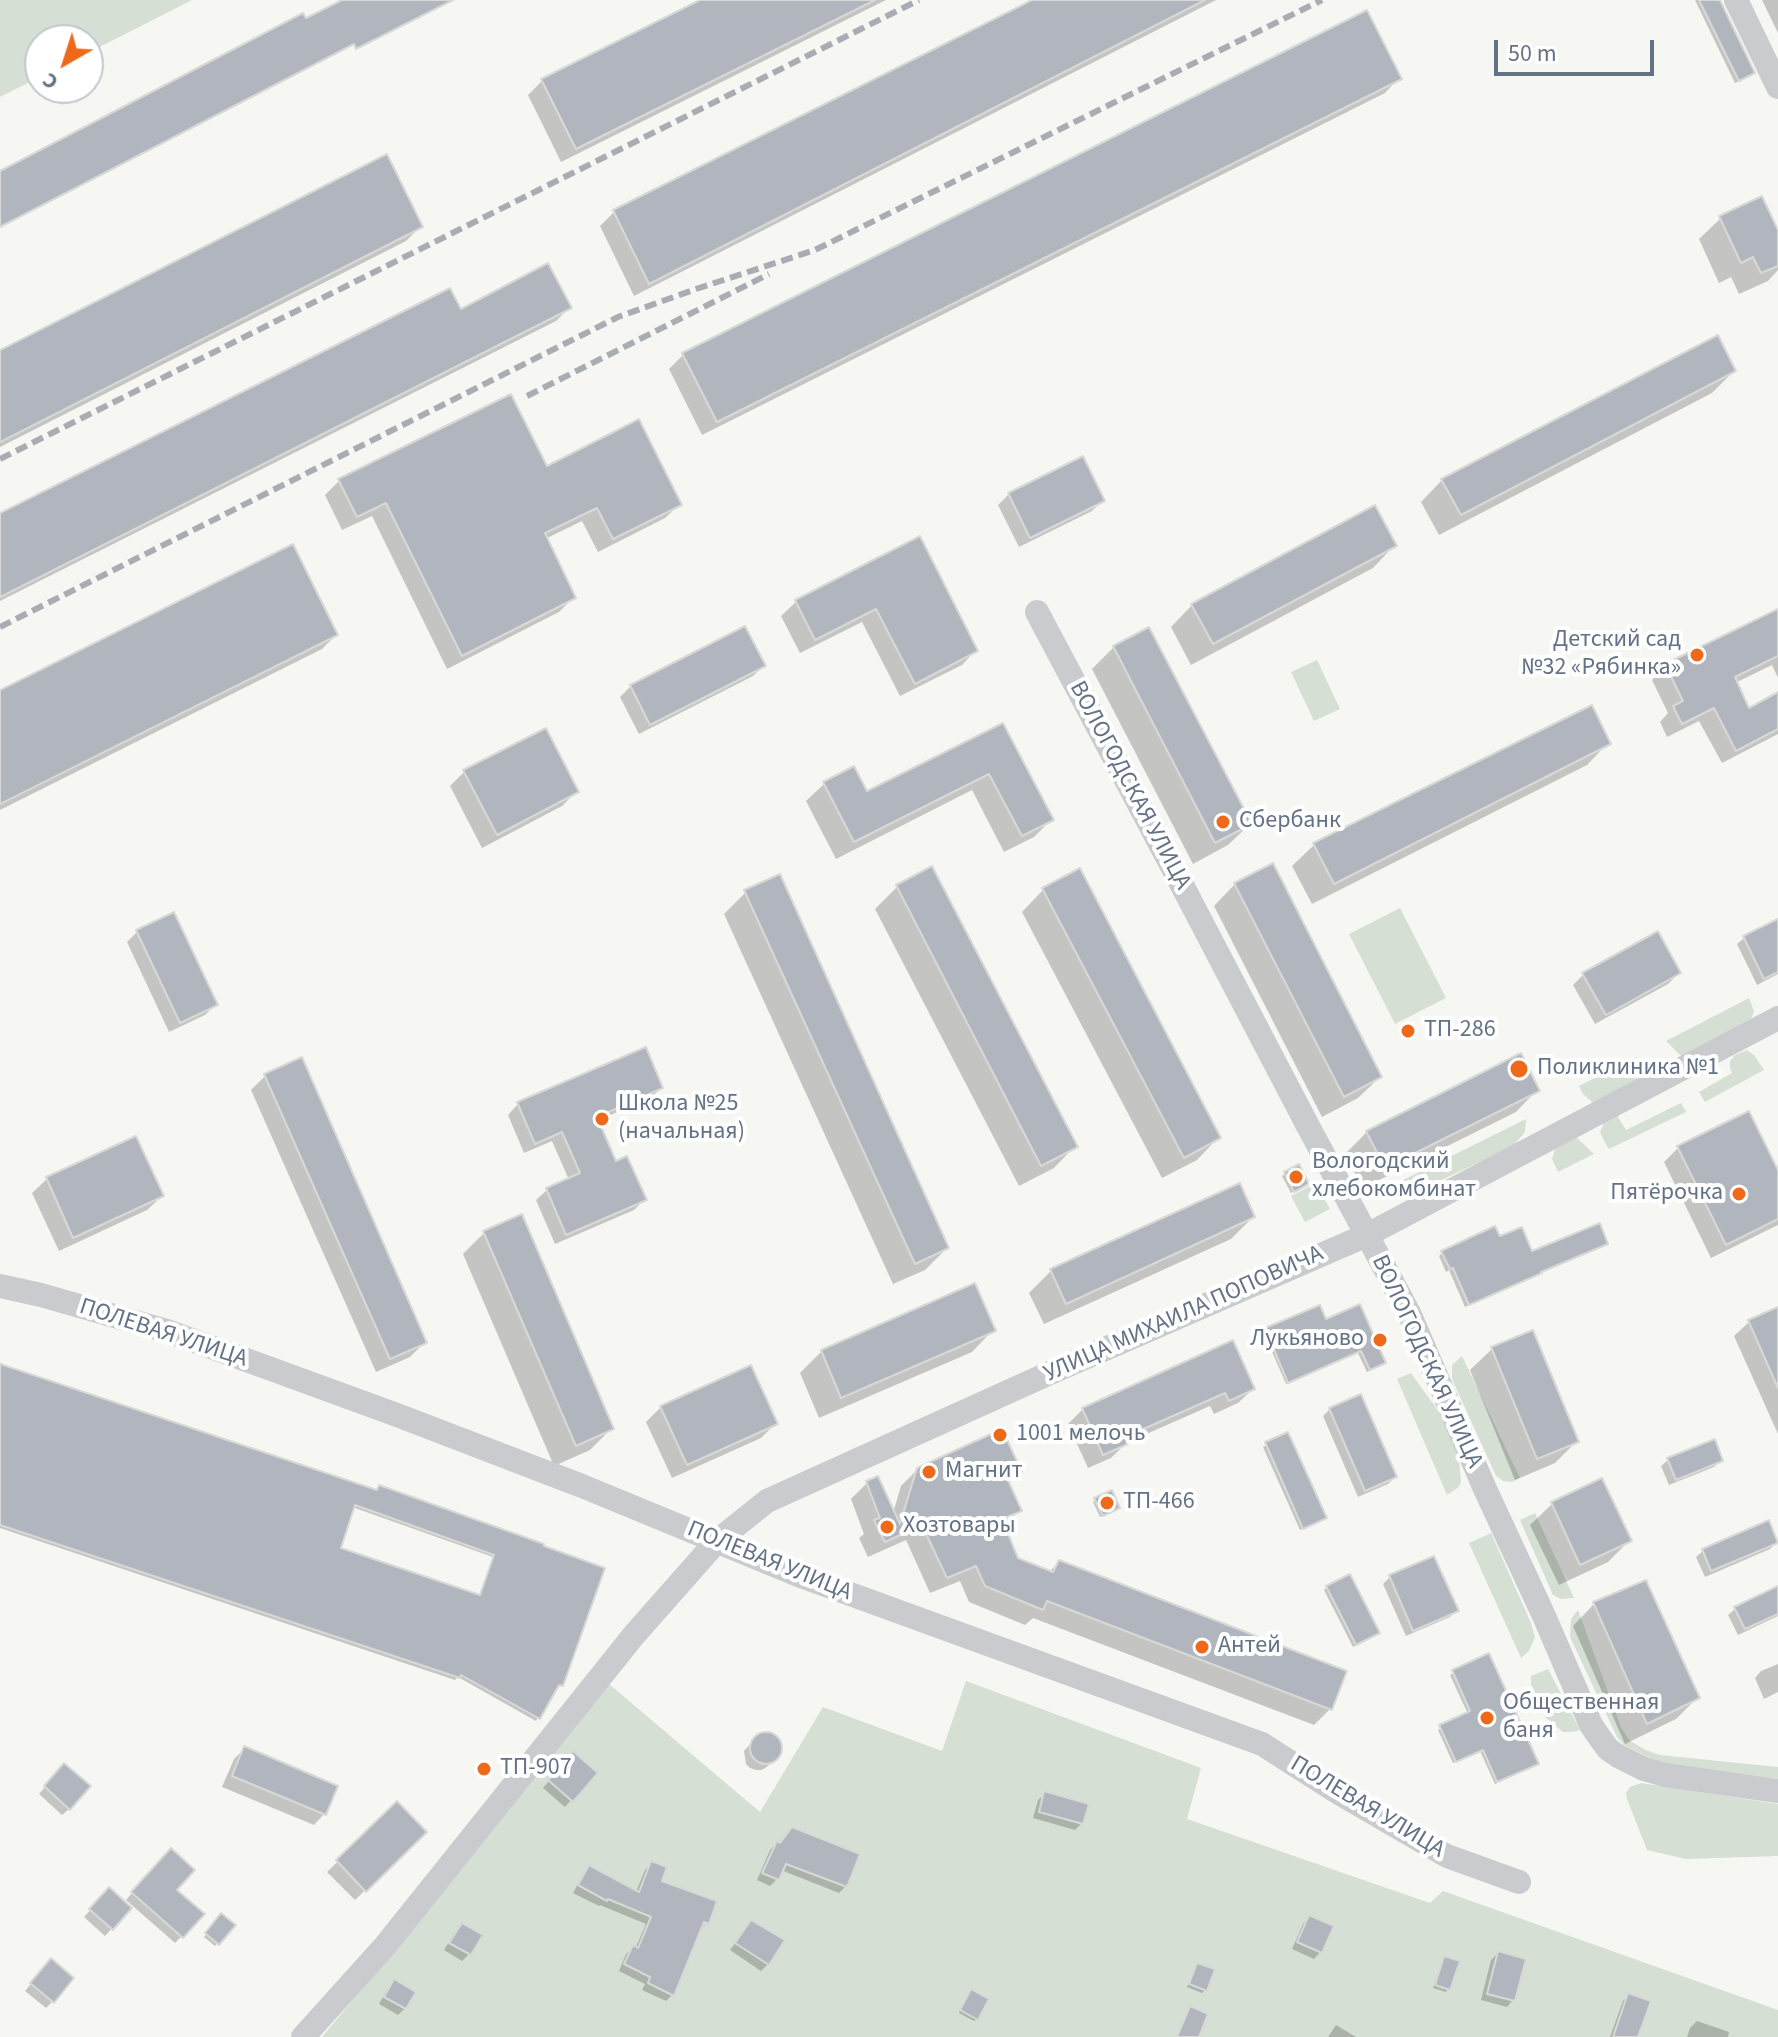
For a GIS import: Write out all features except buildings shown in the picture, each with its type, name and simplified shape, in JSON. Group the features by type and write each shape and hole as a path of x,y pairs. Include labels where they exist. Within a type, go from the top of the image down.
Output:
{"street":[{"path":"1736,0 1778,87"},
{"name":"ВОЛОГОДСКАЯ УЛИЦА","path":"1037,612 1409,1313 1591,1725 1608,1749 1644,1769 1665,1775 1778,1791"},
{"name":"УЛИЦА МИХАИЛА ПОПОВИЧА","path":"303,2037 385,1946 634,1635 717,1541 767,1501 1052,1372 1367,1235 1778,1018"},
{"name":"ПОЛЕВАЯ УЛИЦА","path":"0,1286 167,1331 582,1486 798,1575 1262,1744 1447,1856 1519,1882"}],"shaded area":[{"path":"0,0 192,0 104,45 104,24 24,24 24,85 0,97"},
{"path":"1317,660 1340,709 1314,721 1291,672"},
{"path":"1400,908 1446,998 1395,1024 1349,934"},
{"path":"1749,998 1754,1011 1751,1020 1681,1056 1666,1041"},
{"path":"1747,1050 1764,1070 1705,1102 1699,1092 1732,1073 1730,1061"},
{"path":"1636,1057 1637,1081 1594,1104 1583,1094 1579,1086"},
{"path":"1681,1103 1686,1112 1609,1149 1600,1132 1605,1121 1616,1114 1626,1130"},
{"path":"1526,1119 1525,1132 1513,1146 1404,1198 1397,1183"},
{"path":"1576,1137 1594,1154 1558,1172 1552,1159 1555,1149"},
{"path":"1316,1183 1330,1209 1305,1222 1291,1196"},
{"path":"1462,1356 1520,1478 1512,1482 1496,1476 1452,1379 1452,1365"},
{"path":"1411,1373 1439,1412 1459,1459 1461,1482 1447,1495 1397,1379"},
{"path":"1535,1513 1574,1598 1561,1599 1553,1595 1520,1520"},
{"path":"1491,1533 1535,1637 1529,1651 1521,1658 1469,1543"},
{"path":"1578,1610 1621,1727 1630,1741 1660,1755 1778,1767 1778,1779 1659,1763 1624,1745 1617,1737 1570,1637 1571,1619"},
{"path":"1548,1669 1580,1730 1563,1732 1545,1717 1531,1685 1531,1676"},
{"path":"966,1681 1201,1768 1187,1819 1430,1903 1443,1891 1778,2010 1778,2037 322,2037 478,1849 609,1684 760,1812 823,1707 942,1751"},
{"path":"1641,1783 1778,1804 1778,1856 1686,1859 1647,1850 1626,1793 1630,1787"}],"railway":[{"path":"0,459 919,0"},
{"path":"0,627 618,317 815,250 1322,0"},
{"path":"527,396 769,274"}],"place":[{"name":"Детский сад №32 «Рябинка»","path":"1697,655"},
{"name":"Сбербанк","path":"1223,822"},
{"name":"ТП-286","path":"1408,1031"},
{"name":"Поликлиника №1","path":"1519,1069"},
{"name":"Школа №25 (начальная)","path":"602,1119"},
{"name":"Вологодский хлебокомбинат","path":"1296,1177"},
{"name":"Пятёрочка","path":"1739,1194"},
{"name":"Лукьяново","path":"1380,1340"},
{"name":"1001 мелочь","path":"1000,1435"},
{"name":"Магнит","path":"929,1472"},
{"name":"ТП-466","path":"1107,1503"},
{"name":"Хозтовары","path":"887,1527"},
{"name":"Антей","path":"1202,1647"},
{"name":"Общественная баня","path":"1487,1718"},
{"name":"ТП-907","path":"484,1769"}]}
